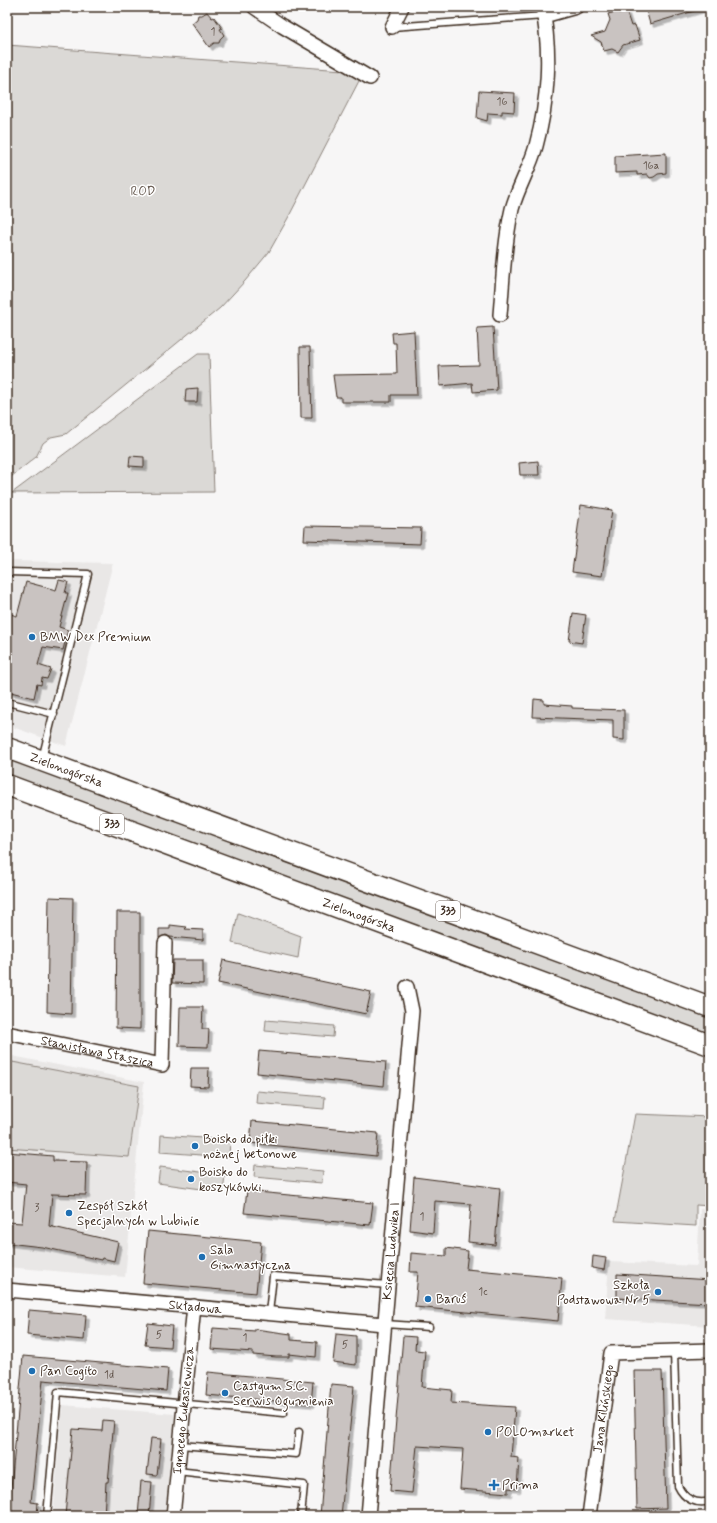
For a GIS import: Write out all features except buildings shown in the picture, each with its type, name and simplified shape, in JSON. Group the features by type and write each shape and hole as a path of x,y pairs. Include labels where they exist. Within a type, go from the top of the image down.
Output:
{"main road":[{"name":"Zielonogórska","path":"7,748 710,1007"},
{"name":"Zielonogórska","path":"7,785 710,1045"}],"street":[{"path":"254,7 282,26 370,78"},
{"path":"392,27 402,7"},
{"path":"500,315 507,238 512,208 535,148 545,98 547,61 543,12 576,7"},
{"name":"Stanisława Staszica","path":"7,1033 162,1065 165,943"},
{"name":"Księcia Ludwika I","path":"368,1516 412,1011 407,987"},
{"name":"Składowa","path":"7,1290 384,1324"},
{"name":"Ignacego Łukasiewicza","path":"173,1516 194,1306"},
{"name":"Jana Kilińskiego","path":"589,1516 611,1353 710,1350"}],"lane":[{"path":"392,27 543,12"},
{"path":"7,572 88,574 54,714 41,760"},
{"path":"7,702 54,714"},
{"path":"269,1313 273,1276 388,1285"},
{"path":"384,1324 429,1327"},
{"path":"674,1351 678,1486 682,1494 691,1501 702,1504 710,1501"},
{"path":"47,1516 58,1392 284,1413"},
{"path":"180,1445 296,1454 299,1432"},
{"path":"177,1471 304,1485 301,1516"}],"shaded area":[{"path":"7,561 113,563 66,746 7,725"},
{"name":"Zespół Szkół Specjalnych w Lubinie","path":"7,1055 144,1082 125,1277 7,1267"},
{"name":"Szkoła Podstawowa Nr 5","path":"700,1209 710,1209 710,1326 605,1319 609,1262 697,1266"},
{"path":"62,1405 175,1414 167,1516 53,1516"}],"green space":[{"name":"ROD","path":"7,45 343,70 360,79 269,252 245,281 220,308 66,434 51,437 43,443 36,457 7,480"},
{"path":"198,354 209,354 214,492 12,493"},
{"path":"7,758 710,1016 710,1041 7,779"},
{"path":"238,913 301,936 298,958 232,943"},
{"path":"266,1020 334,1026 333,1037 265,1031"},
{"path":"7,1061 139,1086 129,1157 7,1148"},
{"path":"257,1091 325,1097 324,1109 256,1103"},
{"path":"635,1114 710,1117 710,1206 696,1205 696,1226 615,1221"},
{"name":"Boisko do piłki nożnej betonowe","path":"161,1135 230,1140 229,1157 160,1152"},
{"path":"255,1165 323,1171 322,1183 254,1177"},
{"name":"Boisko do koszykówki","path":"160,1167 225,1175 223,1192 158,1183"}],"place":[{"name":"BMW Dex Premium","path":"32,637"},
{"name":"Boisko do piłki nożnej betonowe","path":"195,1146"},
{"name":"Boisko do koszykówki","path":"191,1179"},
{"name":"Zespół Szkół Specjalnych w Lubinie","path":"69,1213"},
{"name":"Sala Gimnastyczna","path":"202,1257"},
{"name":"Szkoła Podstawowa Nr 5","path":"658,1292"},
{"name":"Baruś","path":"428,1299"},
{"name":"Pan Cogito","path":"32,1371"},
{"name":"Castgum S.C. Serwis Ogumienia","path":"225,1393"},
{"name":"POLOmarket","path":"488,1432"},
{"name":"Prima","path":"494,1485"}]}
